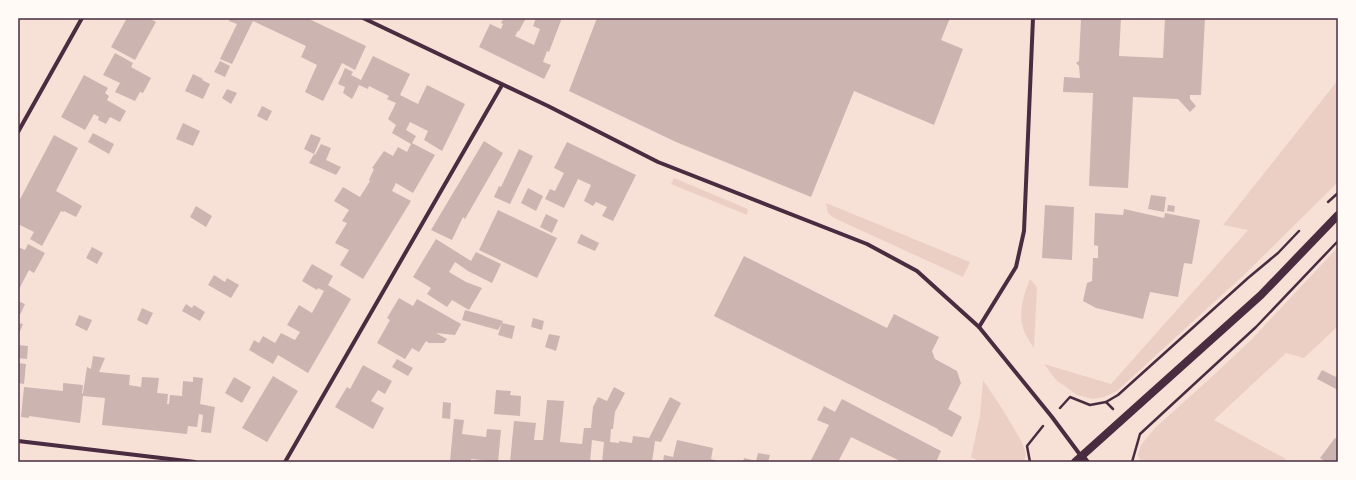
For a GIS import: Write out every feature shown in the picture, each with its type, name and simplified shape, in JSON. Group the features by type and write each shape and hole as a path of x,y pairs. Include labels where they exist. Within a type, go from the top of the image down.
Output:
{"main road":[{"path":"1075,462 1084,459 1261,295 1338,215"}],"street":[{"path":"18,132 82,18"},
{"path":"363,18 548,106 658,162 867,244 917,271 979,327 1084,459"},
{"path":"979,327 1016,267 1024,231 1033,18"},
{"path":"285,462 502,85"},
{"path":"18,441 195,462"}],"path":[{"path":"1327,204 1338,193"},
{"path":"1030,462 1027,446 1070,397 1090,405 1106,402 1118,395 1248,278 1278,253 1300,231"},
{"path":"1132,462 1140,434 1256,327 1338,241"}],"shaded area":[{"path":"1338,80 1338,182 1246,273 1117,391 1104,397 1093,399 1077,395 1056,380 1044,364 1111,384 1248,230 1223,225"},
{"path":"674,178 748,209 747,215 671,184"},
{"path":"826,203 970,262 963,277 834,218 828,213"},
{"path":"1338,247 1338,326 1304,358 1286,353 1214,420 1286,459 1285,462 1141,462 1138,455 1141,445 1155,428 1252,339"},
{"path":"1030,279 1037,287 1034,348 1024,331 1021,315 1024,297"},
{"path":"983,380 1022,442 1026,454 1024,462 980,462 971,457 980,416"}],"building":[{"path":"127,18 149,18 156,22 135,60 111,47"},
{"path":"230,18 307,18 366,46 355,70 342,63 323,101 305,92 317,65 301,57 306,46 253,21 232,64 220,59 237,24 229,21"},
{"path":"504,18 526,18 515,36 534,45 540,29 533,26 536,18 562,18 549,52 547,51 543,62 551,65 544,79 479,47 490,24 501,29 503,24 501,23"},
{"path":"597,18 950,18 941,40 963,49 934,125 854,91 811,197 676,142 569,91"},
{"path":"1081,18 1121,18 1119,56 1163,58 1165,18 1205,18 1201,95 1190,95 1190,99 1196,106 1190,112 1178,99 1133,97 1128,188 1089,186 1093,93 1063,92 1064,77 1080,78 1079,66 1076,63 1079,61"},
{"path":"115,53 133,63 131,67 151,78 143,93 140,92 135,101 115,92 120,83 103,75"},
{"path":"373,56 410,74 400,95 418,104 427,85 465,104 442,151 424,140 428,131 410,122 406,130 416,136 412,143 435,155 413,193 396,183 392,191 411,201 363,279 340,265 349,250 335,243 347,223 342,221 349,210 334,201 343,187 360,197 370,181 369,180 374,169 372,168 384,151 393,156 398,147 407,152 411,144 392,133 396,125 388,119 396,103 387,99 389,96 369,86 368,89 359,85 352,99 343,93 345,87 338,84 345,68 353,72 351,75 361,80"},
{"path":"220,61 230,66 225,77 214,72"},
{"path":"193,74 210,84 203,99 185,91"},
{"path":"84,75 108,88 105,93 109,96 107,100 126,111 120,122 110,117 106,124 98,120 99,117 94,114 85,130 61,117"},
{"path":"227,89 237,93 231,104 222,98"},
{"path":"262,106 272,111 267,121 257,116"},
{"path":"183,123 200,131 193,146 176,139"},
{"path":"93,133 114,144 109,154 88,142"},
{"path":"311,134 321,138 314,154 304,149"},
{"path":"54,135 78,148 56,191 82,206 76,217 61,211 42,246 30,239 34,232 18,224 18,203"},
{"path":"484,141 503,153 465,219 463,217 452,240 431,230"},
{"path":"567,142 636,175 613,221 602,216 607,207 596,202 593,206 584,201 591,185 578,179 564,208 545,199 550,189 555,191 564,173 554,168"},
{"path":"321,144 331,148 326,160 341,167 336,175 309,163"},
{"path":"519,149 533,156 510,204 494,197 499,186 501,187"},
{"path":"528,188 543,196 536,211 521,203"},
{"path":"1151,195 1166,197 1164,212 1148,209"},
{"path":"1045,205 1074,207 1072,260 1042,258"},
{"path":"1168,205 1175,206 1174,212 1167,211"},
{"path":"196,206 212,216 206,227 190,217"},
{"path":"1124,209 1164,218 1165,213 1200,220 1192,264 1184,263 1178,297 1150,292 1143,319 1096,308 1083,301 1087,283 1092,281 1093,258 1098,258 1098,246 1094,245 1095,213 1123,215"},
{"path":"498,210 557,238 537,278 479,250"},
{"path":"546,214 558,220 552,233 540,227"},
{"path":"581,234 599,243 595,251 577,243"},
{"path":"436,239 471,261 476,252 501,264 492,283 468,271 455,262 449,272 466,282 482,288 469,310 452,300 447,307 427,294 431,288 413,277"},
{"path":"28,244 45,253 34,273 29,270 18,291 18,247 25,250"},
{"path":"92,247 103,253 97,264 86,258"},
{"path":"744,256 887,328 894,314 939,337 932,351 935,359 957,371 961,383 948,409 962,417 952,437 714,316"},
{"path":"312,264 333,276 328,285 351,299 308,373 278,355 273,364 249,350 254,340 259,343 263,336 275,343 281,333 295,340 300,332 287,325 299,305 312,313 324,291 318,288 317,290 302,281"},
{"path":"214,275 225,282 227,278 239,285 231,298 208,285"},
{"path":"399,298 413,306 417,299 461,324 455,335 436,333 447,339 444,343 429,343 426,341 419,352 412,348 405,359 377,343 390,320 387,318"},
{"path":"18,301 25,304 20,315 18,313"},
{"path":"186,304 192,308 194,305 205,312 200,321 182,311"},
{"path":"142,308 153,313 147,325 137,320"},
{"path":"465,310 503,321 498,330 462,320"},
{"path":"79,315 92,320 87,331 75,325"},
{"path":"533,318 544,321 542,330 531,327"},
{"path":"18,323 23,324 18,336"},
{"path":"502,323 515,326 512,339 498,335"},
{"path":"549,334 560,336 556,351 545,347"},
{"path":"18,345 28,346 27,359 18,358"},
{"path":"93,356 105,358 99,372 130,375 129,385 141,387 142,377 159,378 157,393 168,394 167,404 169,404 170,395 182,396 183,381 193,382 193,377 203,378 200,404 215,407 211,433 201,432 203,415 199,414 197,427 188,426 187,434 102,425 105,398 83,396 80,423 29,416 29,418 21,417 24,387 63,391 63,383 83,385 82,394 87,367 91,369"},
{"path":"397,359 413,368 408,376 392,367"},
{"path":"18,363 26,364 24,384 18,383"},
{"path":"363,365 392,381 385,394 378,390 371,401 384,408 373,429 335,407 347,387 350,389"},
{"path":"1322,370 1338,378 1338,390 1317,379"},
{"path":"273,376 298,391 267,442 242,428"},
{"path":"234,377 251,387 242,403 225,393"},
{"path":"614,387 625,393 615,412 610,442 619,443 619,441 632,443 633,436 649,438 670,397 681,403 661,442 655,441 652,462 602,462 604,442 592,440 590,462 510,462 514,421 536,423 534,440 543,440 547,400 564,401 560,442 582,444 584,428 591,428 593,407 598,397 607,401"},
{"path":"496,390 511,391 510,395 521,396 520,416 494,414"},
{"path":"842,399 941,451 936,462 902,462 851,437 838,462 810,462 829,425 817,420 824,406 835,412"},
{"path":"443,402 451,403 450,419 442,418"},
{"path":"454,419 464,420 462,434 486,437 487,429 501,430 498,462 471,459 471,462 450,461"},
{"path":"1335,438 1338,440 1338,462 1326,462 1320,458"},
{"path":"677,440 713,448 711,459 721,462 663,462 664,455 673,457"},
{"path":"758,453 770,455 768,462 743,462 744,458 756,461"}]}
